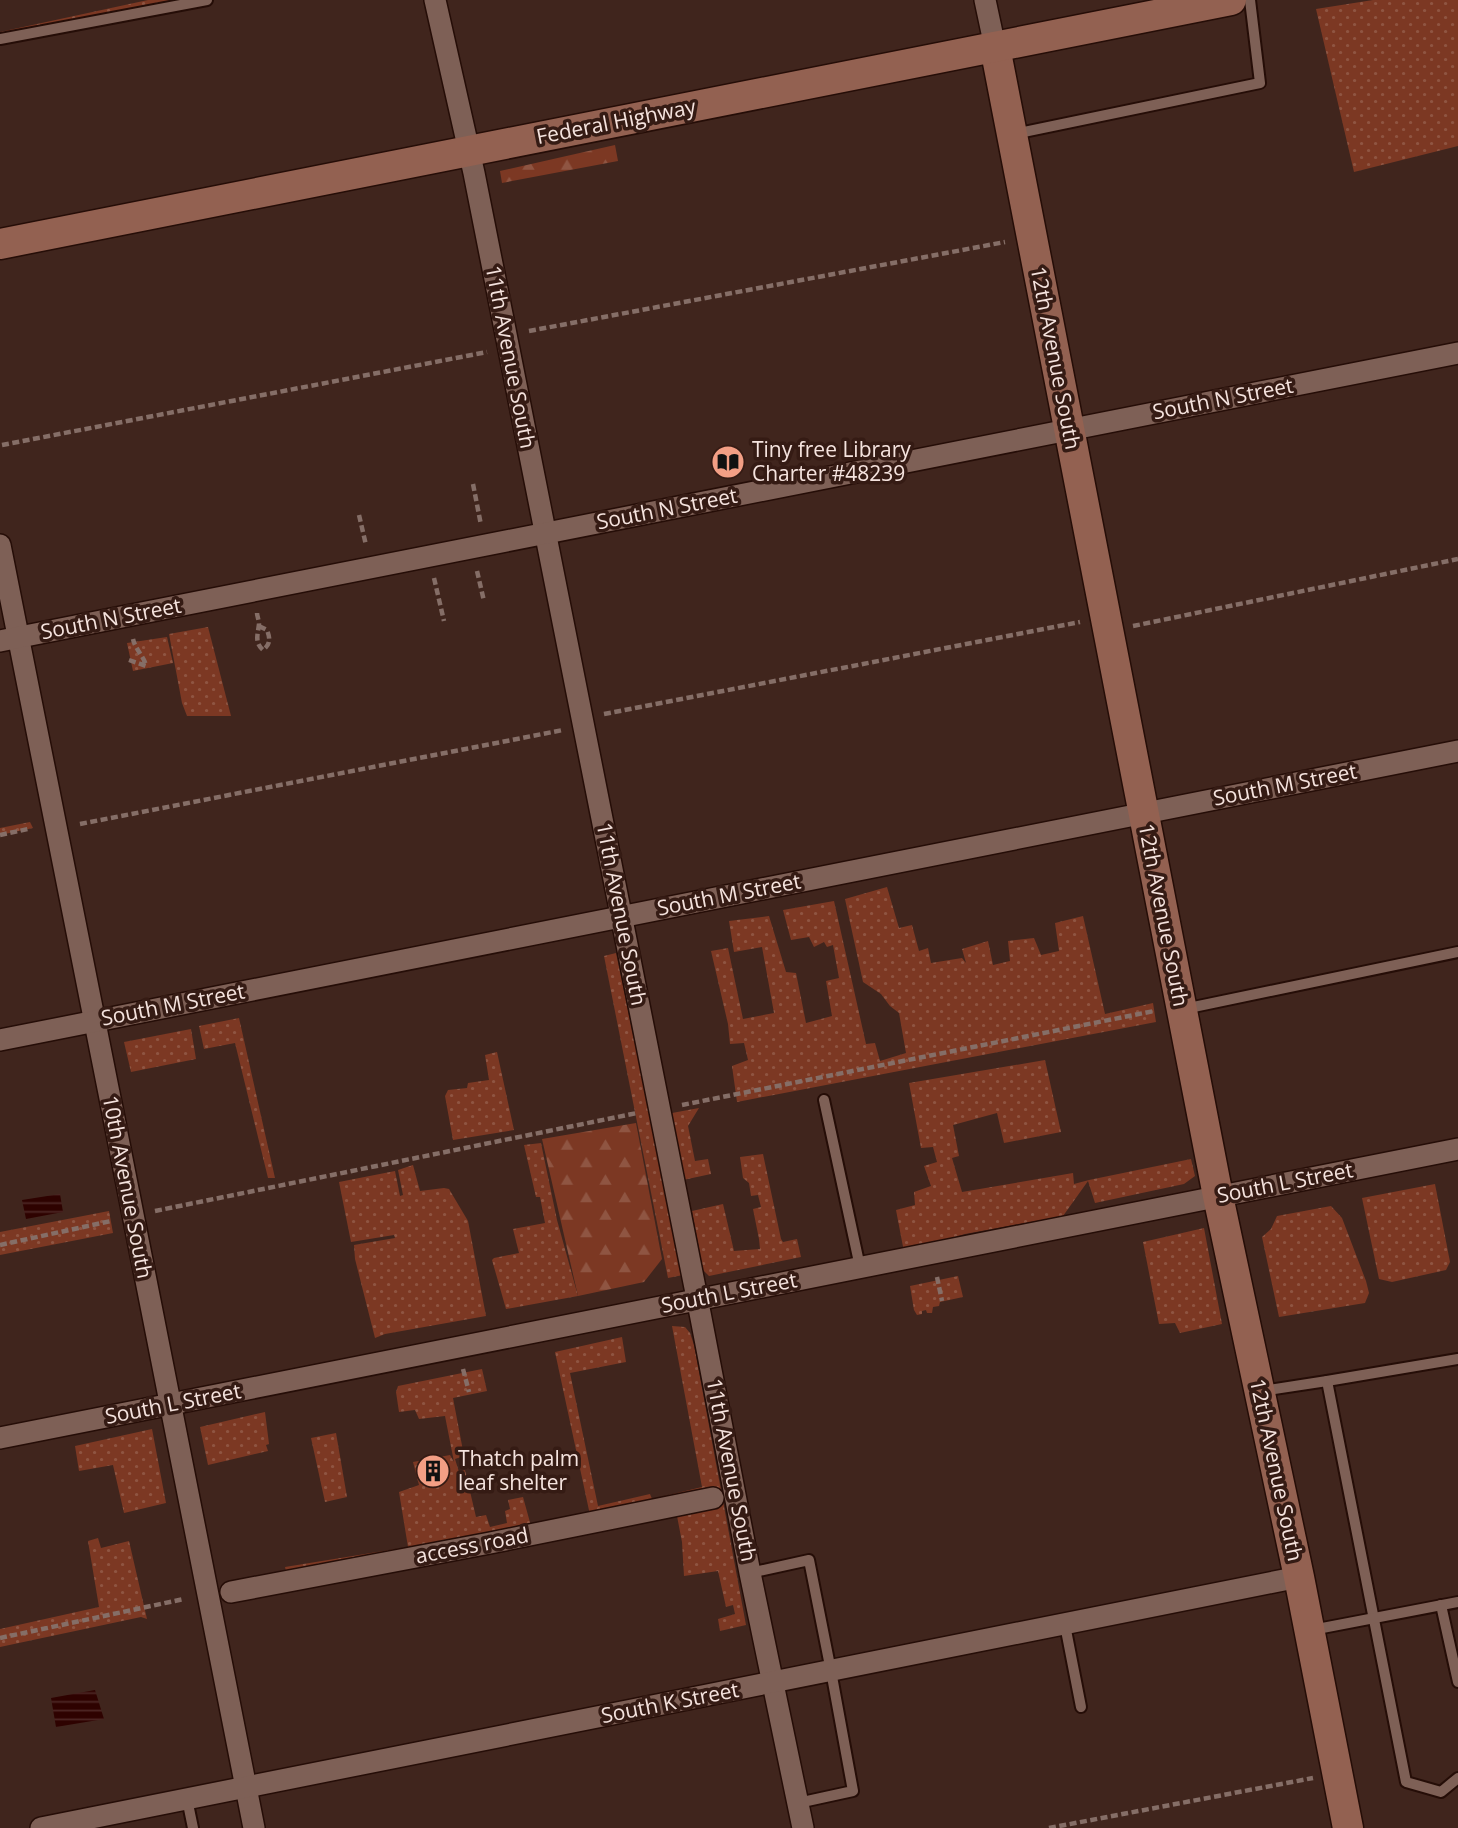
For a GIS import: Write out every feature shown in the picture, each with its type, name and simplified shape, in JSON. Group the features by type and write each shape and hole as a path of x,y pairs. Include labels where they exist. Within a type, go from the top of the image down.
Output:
{"street":[{"name":"11th Avenue South","path":"435,0 469,151 698,1299 750,1573 803,1828"},
{"name":"12th Avenue South","path":"985,0 1143,813 1169,1010 1218,1196 1299,1577 1348,1828"},
{"name":"Federal Highway","path":"0,244 995,47 1153,11 1231,0"},
{"name":"South N Street","path":"9,639 1458,353"},
{"name":"10th Avenue South","path":"0,545 9,639 94,1021 254,1828"},
{"name":"South M Street","path":"0,1040 1458,751"},
{"name":"South L Street","path":"0,1438 1458,1149"},
{"name":"access road","path":"231,1592 713,1498"},
{"name":"South K Street","path":"41,1828 1299,1577"}],"lane":[{"path":"0,39 207,0"},
{"path":"1011,135 1261,83 1250,0"},
{"path":"1169,1010 1458,952"},
{"path":"824,1100 860,1267"},
{"path":"1259,1391 1458,1359"},
{"path":"1326,1381 1406,1782 1441,1792 1458,1778"},
{"path":"750,1573 809,1560 853,1791 798,1803"},
{"path":"1309,1630 1458,1602"},
{"path":"1441,1605 1458,1682"},
{"path":"1065,1625 1082,1707"},
{"path":"187,1799 193,1828"}],"path":[{"path":"521,333 1009,242"},
{"path":"2,445 488,352"},
{"path":"473,484 481,526"},
{"path":"359,515 366,548"},
{"path":"1125,627 1458,559"},
{"path":"477,569 484,601"},
{"path":"434,577 444,621"},
{"path":"257,612 257,641 264,650 270,641 268,630 259,626"},
{"path":"599,715 1081,622"},
{"path":"129,660 146,666 132,636"},
{"path":"76,825 568,729"},
{"path":"0,835 28,829"},
{"path":"678,1106 1169,1010"},
{"path":"150,1212 645,1111"},
{"path":"0,1245 111,1221"},
{"path":"937,1277 942,1301"},
{"path":"462,1363 469,1392"},
{"path":"0,1637 184,1599"},
{"path":"1049,1828 1317,1777"}],"green space":[{"path":"148,0 176,0 72,22 70,19 70,25 0,41 0,32"},
{"path":"1373,0 1458,0 1458,146 1354,172 1316,9"},
{"path":"615,145 618,161 502,183 500,171"},
{"path":"208,627 231,716 187,716 182,703 169,634"},
{"path":"167,637 173,663 133,671 127,643"},
{"path":"30,822 33,828 0,835 0,828"},
{"path":"887,887 899,928 912,925 919,951 928,948 931,963 962,958 966,963 962,949 988,941 993,965 1010,961 1008,941 1034,938 1041,955 1059,951 1055,923 1083,916 1105,1014 1153,1003 1156,1022 737,1102 732,1066 748,1060 744,1043 730,1044 711,951 728,948 743,1019 774,1013 762,947 734,952 729,921 769,916 786,972 796,973 806,1023 832,1016 826,981 839,978 833,945 827,947 824,942 814,947 809,937 791,940 783,910 834,901 866,1044 875,1043 880,1061 906,1053 899,1013 881,994 863,982 845,899"},
{"path":"616,953 683,1275 668,1278 604,956"},
{"path":"239,1018 275,1178 268,1178 235,1043 204,1049 199,1026"},
{"path":"191,1029 196,1059 131,1072 124,1042"},
{"path":"497,1052 514,1130 453,1140 445,1096 448,1090 467,1088 468,1083 489,1080 485,1055"},
{"path":"1045,1060 1061,1132 1004,1143 997,1113 953,1125 959,1156 952,1158 962,1192 1073,1173 1074,1184 1089,1180 1191,1159 1195,1176 1184,1184 1095,1203 1088,1181 1063,1216 965,1234 904,1252 896,1210 915,1205 914,1192 931,1186 924,1166 937,1162 933,1147 921,1148 909,1083"},
{"path":"699,1108 688,1126 695,1161 708,1159 711,1174 683,1180 672,1113"},
{"path":"636,1123 662,1259 644,1282 578,1296 542,1139"},
{"path":"541,1143 557,1220 578,1296 506,1309 492,1260 519,1253 513,1229 545,1223 524,1145"},
{"path":"763,1154 781,1239 783,1242 797,1239 801,1257 709,1276 703,1270 692,1211 723,1204 734,1251 760,1249 753,1209 761,1207 758,1195 751,1196 749,1183 743,1178 740,1157"},
{"path":"413,1165 420,1191 449,1189 468,1221 486,1316 375,1338 355,1259 354,1245 395,1238 394,1235 351,1242 339,1182 395,1171 400,1196 403,1195 398,1170"},
{"path":"1435,1184 1450,1262 1446,1270 1392,1282 1379,1279 1362,1198"},
{"path":"1331,1206 1342,1218 1366,1281 1369,1293 1365,1303 1279,1317 1262,1237 1271,1229 1277,1216"},
{"path":"109,1211 113,1233 0,1255 0,1232"},
{"path":"1204,1228 1222,1324 1180,1333 1175,1323 1159,1324 1143,1242"},
{"path":"958,1276 963,1297 940,1302 939,1306 933,1307 932,1313 927,1313 926,1310 917,1315 910,1286"},
{"path":"672,1326 685,1327 694,1345 746,1625 720,1631 718,1619 735,1614 733,1605 726,1607 718,1571 684,1576 677,1516 289,1584 285,1567 408,1547 399,1492 419,1485 413,1462 450,1455 454,1462 445,1416 419,1419 415,1410 399,1412 396,1392 398,1386 482,1369 487,1391 453,1398 464,1456 455,1459 459,1472 465,1470 476,1517 486,1515 490,1527 507,1523 505,1511 510,1509 508,1500 523,1497 531,1526 590,1515 555,1352 622,1337 626,1362 570,1373 598,1506 650,1494 652,1499 702,1487"},
{"path":"265,1412 268,1451 208,1465 200,1427"},
{"path":"152,1429 166,1503 124,1513 113,1465 79,1471 75,1446"},
{"path":"336,1433 347,1497 325,1502 311,1438"},
{"path":"98,1538 101,1548 129,1541 147,1619 141,1617 0,1647 0,1629 99,1607 88,1541"}],"shaded area":[{"path":"60,1194 63,1212 26,1219 22,1200"},
{"path":"95,1690 104,1719 56,1727 51,1698"}],"place":[{"name":"Tiny free Library Charter #48239","path":"728,462"},
{"name":"Thatch palm leaf shelter","path":"433,1471"}]}
